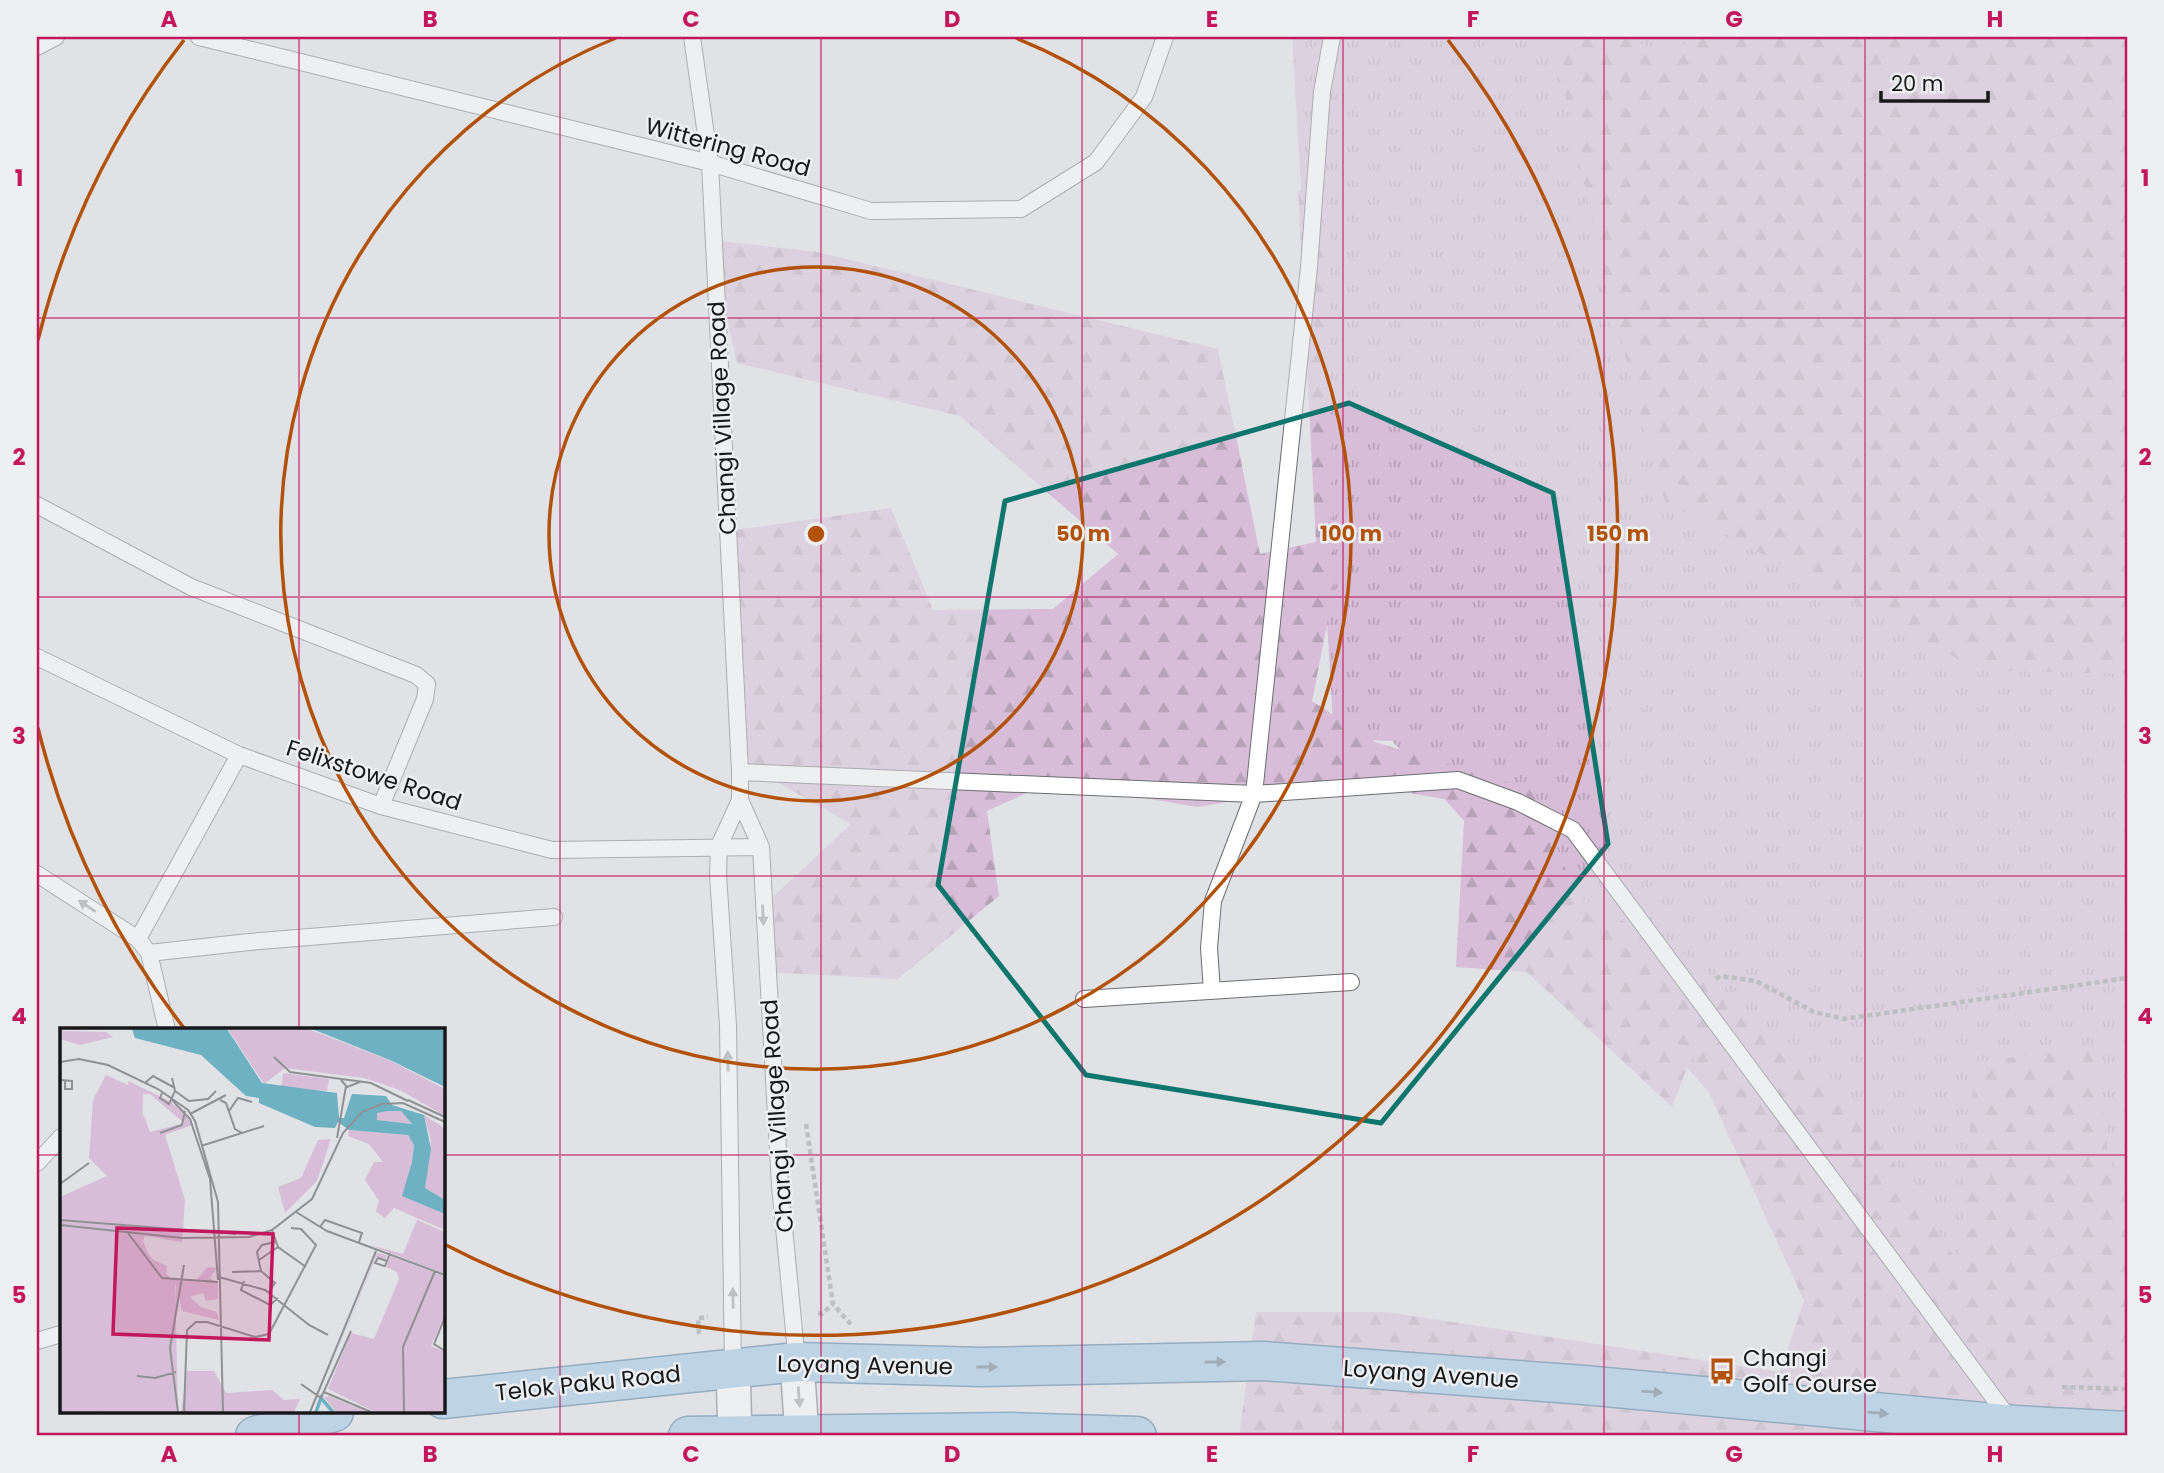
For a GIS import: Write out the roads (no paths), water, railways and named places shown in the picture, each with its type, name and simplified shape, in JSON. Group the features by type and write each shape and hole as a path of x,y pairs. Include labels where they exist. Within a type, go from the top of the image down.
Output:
{"main road":[{"name":"Loyang Avenue","path":"733,1367 797,1362 982,1367 1263,1361 1584,1385 2015,1425 2127,1431"},
{"name":"Telok Paku Road","path":"444,1399 733,1367"},
{"path":"255,1436 327,1414"},
{"path":"688,1436 1137,1436"}],"street":[{"name":"Changi Village Road","path":"797,1362 802,1435"},
{"name":"Changi Village Road","path":"733,1367 734,1435"}],"lane":[{"path":"37,47 56,37"},
{"name":"Wittering Road","path":"199,37 709,163 871,211 1021,209 1096,162 1144,97 1165,37"},
{"name":"Changi Village Road","path":"692,37 709,163 740,800 761,847 780,1186 797,1362"},
{"path":"1213,991 1209,948 1213,901 1254,794 1309,267 1322,92 1332,37"},
{"path":"37,505 191,587 416,675 427,684 425,699 381,806"},
{"name":"Felixstowe Road","path":"37,657 240,755 381,806 552,850 761,847"},
{"path":"138,939 240,755"},
{"path":"740,772 1254,794 1458,780 1518,802 1573,830 2015,1425"},
{"name":"Changi Village Road","path":"733,1367 728,1026 719,846 740,800"},
{"path":"37,873 138,939 149,953 167,1028"},
{"path":"149,953 249,942 554,917"},
{"path":"1084,999 1351,982"},
{"path":"37,1163 60,1138"},
{"path":"37,1341 60,1334"}],"place":[{"name":"Changi Golf Course","path":"1722,1371"}]}
